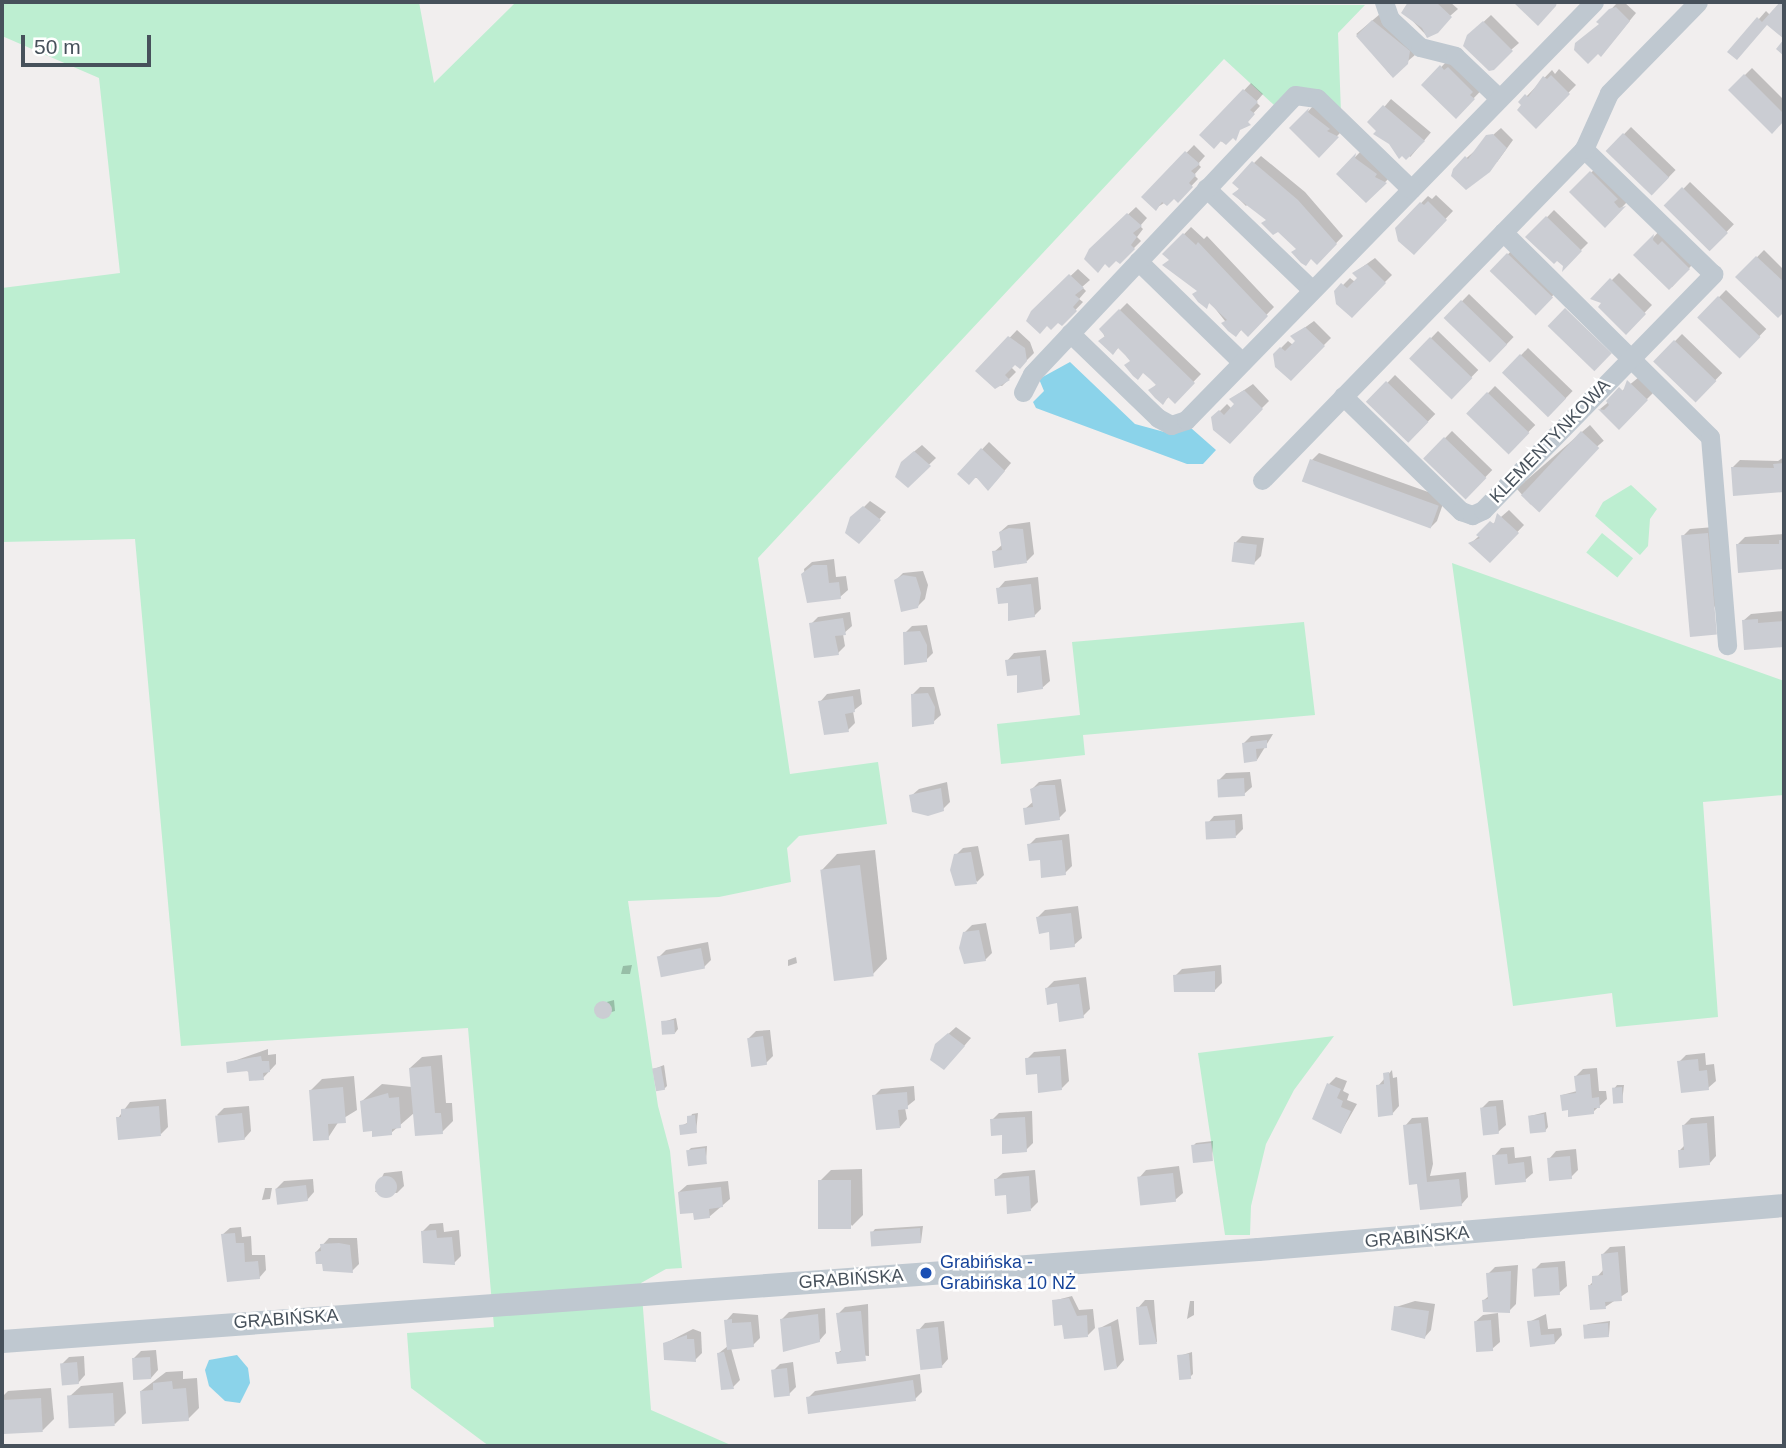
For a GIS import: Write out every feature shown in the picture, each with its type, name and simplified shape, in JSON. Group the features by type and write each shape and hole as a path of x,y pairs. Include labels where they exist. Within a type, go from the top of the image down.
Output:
{"street":[{"path":"1384,2 1390,19 1420,47 1455,55 1499,99"},
{"path":"1262,480 1584,149 1609,93 1698,2"},
{"path":"1070,333 1158,418 1171,425 1186,420 1499,99 1584,5"},
{"path":"1023,391 1032,374 1289,99 1307,94 1410,189"},
{"name":"KLEMENTYNKOWA","path":"1343,396 1461,511 1472,515 1483,510 1633,357 1713,274 1584,149"},
{"path":"1206,188 1312,290"},
{"path":"1503,232 1633,357 1710,437 1727,645"},
{"path":"1138,261 1242,362"},
{"name":"GRABIŃSKA","path":"2,1341 1258,1249 1784,1205"}],"green space":[{"path":"2,2 419,2 434,83 516,2 1365,5 1338,33 1341,112 1321,93 1274,105 1224,59 758,558 790,774 878,762 887,824 799,836 787,848 791,882 719,897 628,901 658,1106 670,1151 682,1268 666,1269 641,1283 651,1410 733,1446 489,1446 411,1388 407,1333 494,1327 468,1028 181,1046 135,539 2,542 2,288 120,273 99,78 2,36"},
{"path":"1631,485 1657,509 1650,519 1648,546 1640,555 1595,516 1603,502"},
{"path":"1602,533 1633,558 1617,578 1586,552"},
{"path":"1452,563 1784,681 1784,795 1703,802 1718,1017 1616,1027 1612,993 1513,1006"},
{"path":"1304,622 1315,715 1083,735 1085,755 1001,764 997,724 1080,715 1072,642"},
{"path":"1334,1036 1294,1090 1266,1144 1251,1206 1250,1235 1225,1235 1198,1053"}],"water":[{"path":"1070,362 1135,424 1168,433 1191,428 1216,450 1203,464 1187,464 1036,408 1033,402 1044,391 1039,379"},
{"path":"237,1355 248,1368 250,1383 240,1403 225,1401 209,1386 205,1370 209,1360"}],"building":[{"path":"1408,2 1436,2 1452,17 1438,33 1427,38 1422,28 1401,13"},
{"path":"1513,2 1557,2 1538,26"},
{"path":"1780,2 1784,6 1784,39 1767,25 1737,60 1727,52 1757,17 1762,22"},
{"path":"1616,7 1630,21 1601,57 1598,54 1588,64 1574,50 1575,43 1599,24 1596,22 1609,9"},
{"path":"1372,20 1410,51 1408,64 1393,78 1356,36"},
{"path":"1483,21 1513,51 1494,70 1489,71 1463,46 1467,35"},
{"path":"1784,39 1784,56 1776,49"},
{"path":"1440,65 1444,70 1448,67 1473,92 1470,95 1475,99 1456,119 1421,85"},
{"path":"1744,74 1784,114 1784,121 1772,134 1728,90"},
{"path":"1551,75 1570,94 1536,129 1517,110 1521,105 1518,102 1525,94 1528,97 1543,76 1547,79"},
{"path":"1243,89 1258,102 1250,110 1255,114 1248,122 1251,125 1240,130 1236,141 1233,138 1226,145 1221,141 1214,149 1199,135"},
{"path":"1383,105 1425,141 1406,160 1402,156 1399,159 1389,144 1373,134 1376,131 1367,122"},
{"path":"1309,108 1308,112 1330,129 1327,131 1339,137 1319,158 1289,128"},
{"path":"1623,133 1669,177 1652,195 1606,151"},
{"path":"1493,134 1507,148 1490,172 1466,190 1451,176 1453,169 1465,156 1468,159 1486,135"},
{"path":"1185,151 1200,164 1191,171 1196,175 1189,183 1193,187 1178,203 1174,199 1167,206 1162,202 1156,211 1141,197"},
{"path":"1356,153 1355,158 1377,174 1375,177 1387,183 1366,203 1336,174"},
{"path":"1252,161 1298,200 1337,244 1317,265 1311,259 1306,266 1301,263 1291,252 1296,249 1278,232 1273,235 1261,223 1266,220 1232,194 1239,189 1232,183"},
{"path":"1590,171 1618,199 1614,202 1619,208 1626,206 1605,228 1569,192"},
{"path":"1682,187 1728,233 1710,251 1664,205"},
{"path":"1428,201 1447,220 1414,255 1398,241 1395,228 1420,202 1424,205"},
{"path":"1127,213 1142,226 1133,233 1137,237 1131,245 1135,249 1120,264 1116,261 1109,268 1105,264 1098,273 1084,259 1089,249"},
{"path":"1546,216 1582,251 1562,272 1563,266 1557,261 1554,264 1525,237"},
{"path":"1183,233 1196,245 1198,242 1268,316 1248,337 1241,330 1236,337 1228,331 1221,323 1227,320 1209,303 1207,309 1198,302 1192,294 1197,291 1162,265 1169,260 1162,254"},
{"path":"1654,234 1653,240 1658,245 1662,241 1690,269 1669,290 1633,255"},
{"path":"1507,253 1553,297 1536,315 1490,271"},
{"path":"1756,256 1784,282 1784,312 1778,318 1735,277"},
{"path":"1367,264 1386,283 1352,318 1336,304 1334,291 1341,283 1347,288 1357,278 1352,273"},
{"path":"1069,274 1084,288 1075,295 1080,299 1073,307 1077,311 1062,326 1058,323 1051,330 1047,326 1040,334 1026,321 1031,311"},
{"path":"1610,278 1646,314 1626,335 1598,307 1601,303 1590,299"},
{"path":"1718,296 1760,337 1740,359 1697,318"},
{"path":"1461,300 1507,344 1490,362 1444,318"},
{"path":"1565,308 1612,353 1594,371 1548,326"},
{"path":"1119,309 1195,383 1175,404 1168,397 1163,405 1148,390 1156,385 1150,379 1143,373 1138,380 1124,365 1130,361 1118,348 1113,355 1098,341 1105,336 1099,329"},
{"path":"1305,327 1325,346 1291,381 1275,367 1273,354 1280,347 1285,351 1295,341 1290,336"},
{"path":"1008,336 1025,348 1027,361 1020,369 1015,365 1005,375 1010,380 995,389 975,371"},
{"path":"1430,337 1472,378 1452,400 1409,359"},
{"path":"1674,340 1716,381 1696,403 1653,362"},
{"path":"1520,354 1566,398 1548,417 1502,373"},
{"path":"1627,380 1648,400 1619,430 1598,409 1604,410 1609,405 1606,401 1619,387 1623,391"},
{"path":"1386,381 1428,422 1408,443 1366,402"},
{"path":"1244,390 1263,409 1230,444 1213,430 1211,417 1219,410 1224,415 1234,404 1229,399"},
{"path":"1487,392 1529,433 1509,455 1466,414"},
{"path":"1581,431 1599,448 1539,512 1521,495"},
{"path":"1444,437 1486,478 1466,500 1423,459"},
{"path":"981,448 1005,471 988,491 976,477 969,485 957,474"},
{"path":"914,451 931,466 908,488 895,477 901,462"},
{"path":"1310,459 1439,506 1431,528 1302,482"},
{"path":"1784,463 1784,492 1733,496 1731,467 1774,468 1773,464"},
{"path":"863,506 881,520 859,544 845,533 850,517"},
{"path":"1497,513 1519,533 1490,563 1468,543 1480,538 1476,535 1490,521 1494,524"},
{"path":"1009,528 1023,529 1027,563 994,568 992,551 1002,550 999,532"},
{"path":"1708,533 1717,635 1690,637 1681,535"},
{"path":"1779,540 1784,540 1784,569 1738,573 1736,544 1779,544"},
{"path":"1234,542 1257,545 1254,565 1232,562"},
{"path":"813,565 827,565 829,583 839,582 841,599 807,603 801,574"},
{"path":"903,575 916,577 921,593 918,608 901,612 894,580"},
{"path":"1031,584 1035,617 1008,621 1008,603 998,604 996,588"},
{"path":"843,618 846,635 835,636 839,655 814,658 809,623"},
{"path":"1758,619 1758,623 1784,621 1784,647 1744,650 1742,620"},
{"path":"920,631 927,645 927,662 904,665 903,632"},
{"path":"1040,656 1043,689 1017,693 1017,675 1007,676 1005,660"},
{"path":"928,693 935,707 934,724 912,727 911,694"},
{"path":"853,696 855,712 845,714 849,732 824,735 818,701"},
{"path":"1267,740 1267,748 1256,749 1257,761 1244,763 1242,743"},
{"path":"1244,778 1245,796 1218,797 1217,779"},
{"path":"1040,785 1055,785 1060,820 1025,825 1023,808 1033,807 1030,789"},
{"path":"941,788 944,811 928,816 912,812 909,795"},
{"path":"1235,820 1236,838 1206,840 1205,822"},
{"path":"1062,840 1066,875 1041,878 1040,860 1029,861 1027,844"},
{"path":"971,852 977,884 955,886 950,870 954,854"},
{"path":"860,865 874,976 834,981 820,870"},
{"path":"1071,913 1075,947 1050,950 1049,932 1039,934 1036,917"},
{"path":"979,930 986,961 964,964 959,948 963,932"},
{"path":"701,948 705,969 661,977 657,957"},
{"path":"1215,971 1215,992 1174,992 1173,975"},
{"path":"1079,984 1084,1018 1059,1022 1057,1003 1047,1005 1045,988"},
{"path":"603,1001 609,1004 612,1010 609,1016 603,1019 597,1016 594,1010 597,1004"},
{"path":"674,1020 675,1034 662,1035 661,1021"},
{"path":"948,1033 965,1046 944,1070 930,1060 935,1044"},
{"path":"763,1036 767,1065 751,1067 747,1038"},
{"path":"261,1056 262,1061 269,1061 270,1072 263,1073 264,1080 249,1081 248,1071 227,1073 226,1062"},
{"path":"1060,1056 1062,1090 1038,1093 1037,1074 1026,1075 1025,1058"},
{"path":"1698,1059 1699,1071 1707,1070 1709,1090 1681,1093 1677,1061"},
{"path":"431,1066 435,1113 441,1113 443,1134 415,1136 409,1068"},
{"path":"661,1067 665,1090 656,1091 652,1069"},
{"path":"1389,1072 1393,1115 1378,1117 1376,1085 1384,1084 1383,1073"},
{"path":"1590,1074 1592,1098 1599,1097 1600,1108 1594,1108 1594,1114 1568,1117 1568,1110 1562,1111 1560,1095 1576,1093 1574,1076"},
{"path":"1327,1083 1341,1089 1337,1098 1343,1101 1341,1107 1351,1111 1341,1134 1312,1119"},
{"path":"343,1087 346,1123 328,1124 329,1140 313,1141 309,1090"},
{"path":"1622,1087 1623,1103 1613,1104 1612,1088"},
{"path":"907,1092 908,1109 898,1110 900,1128 876,1130 872,1095"},
{"path":"388,1093 389,1098 399,1097 401,1128 392,1129 392,1135 372,1137 372,1131 363,1132 360,1101"},
{"path":"159,1106 161,1136 118,1140 116,1117 121,1117 121,1109"},
{"path":"1496,1106 1499,1134 1483,1136 1480,1108"},
{"path":"242,1113 245,1140 218,1143 215,1116"},
{"path":"1544,1114 1546,1132 1530,1134 1528,1116"},
{"path":"695,1115 697,1133 680,1135 679,1125 687,1124 687,1116"},
{"path":"1025,1117 1027,1152 1002,1154 1002,1135 991,1136 990,1119"},
{"path":"1421,1123 1427,1182 1459,1179 1462,1206 1420,1210 1417,1184 1409,1185 1403,1125"},
{"path":"1707,1123 1710,1165 1679,1168 1678,1150 1684,1150 1682,1125"},
{"path":"1211,1143 1213,1161 1193,1163 1191,1145"},
{"path":"705,1148 707,1164 688,1166 686,1150"},
{"path":"1507,1154 1508,1164 1524,1162 1526,1182 1495,1185 1492,1155"},
{"path":"1570,1156 1572,1179 1549,1181 1547,1158"},
{"path":"1173,1173 1176,1202 1140,1206 1137,1177"},
{"path":"386,1176 394,1179 397,1187 394,1195 386,1198 378,1195 375,1187 378,1179"},
{"path":"1029,1176 1031,1211 1007,1214 1006,1195 995,1196 994,1179"},
{"path":"818,1180 851,1180 851,1229 818,1229"},
{"path":"306,1185 308,1201 277,1205 275,1189"},
{"path":"721,1187 723,1207 709,1209 710,1218 694,1220 693,1213 680,1214 678,1192"},
{"path":"920,1228 921,1243 871,1246 870,1231"},
{"path":"436,1230 437,1238 452,1237 455,1265 423,1263 421,1231"},
{"path":"235,1233 236,1243 244,1243 245,1262 258,1261 260,1279 227,1282 221,1234"},
{"path":"320,1244 350,1245 353,1273 323,1271 322,1264 316,1264 315,1252 321,1251"},
{"path":"1618,1252 1622,1301 1605,1302 1606,1309 1590,1310 1588,1285 1592,1285 1592,1276 1603,1275 1601,1254"},
{"path":"1558,1267 1560,1295 1534,1297 1532,1269"},
{"path":"1511,1271 1510,1313 1483,1312 1482,1300 1488,1299 1486,1273"},
{"path":"1069,1298 1077,1316 1087,1315 1088,1337 1064,1339 1062,1325 1054,1326 1052,1300"},
{"path":"1147,1306 1157,1344 1139,1345 1136,1307"},
{"path":"1394,1306 1429,1311 1425,1339 1391,1330"},
{"path":"861,1311 866,1361 837,1364 835,1352 841,1352 836,1313"},
{"path":"818,1314 820,1342 783,1352 780,1319"},
{"path":"732,1319 732,1323 751,1322 754,1347 727,1350 724,1320"},
{"path":"1491,1320 1493,1351 1476,1352 1474,1321"},
{"path":"1539,1320 1541,1335 1554,1334 1555,1344 1530,1347 1527,1321"},
{"path":"1608,1323 1609,1337 1584,1339 1583,1325"},
{"path":"1111,1326 1117,1369 1104,1370 1098,1328"},
{"path":"938,1327 942,1368 920,1370 916,1329"},
{"path":"687,1335 687,1339 694,1339 696,1362 664,1360 663,1343"},
{"path":"724,1352 734,1389 721,1390 717,1353"},
{"path":"1189,1354 1191,1379 1179,1380 1177,1355"},
{"path":"150,1357 151,1379 133,1380 132,1358"},
{"path":"77,1362 79,1384 62,1385 60,1363"},
{"path":"787,1368 790,1396 774,1398 771,1370"},
{"path":"913,1380 916,1401 808,1414 806,1397"},
{"path":"172,1381 173,1389 186,1388 189,1421 142,1424 140,1391 153,1390 153,1383"},
{"path":"113,1393 115,1426 69,1428 67,1395"},
{"path":"41,1398 43,1432 4,1434 2,1400"}],"place":[{"name":"Grabińska - Grabińska 10 NŻ","path":"926,1273"}]}
